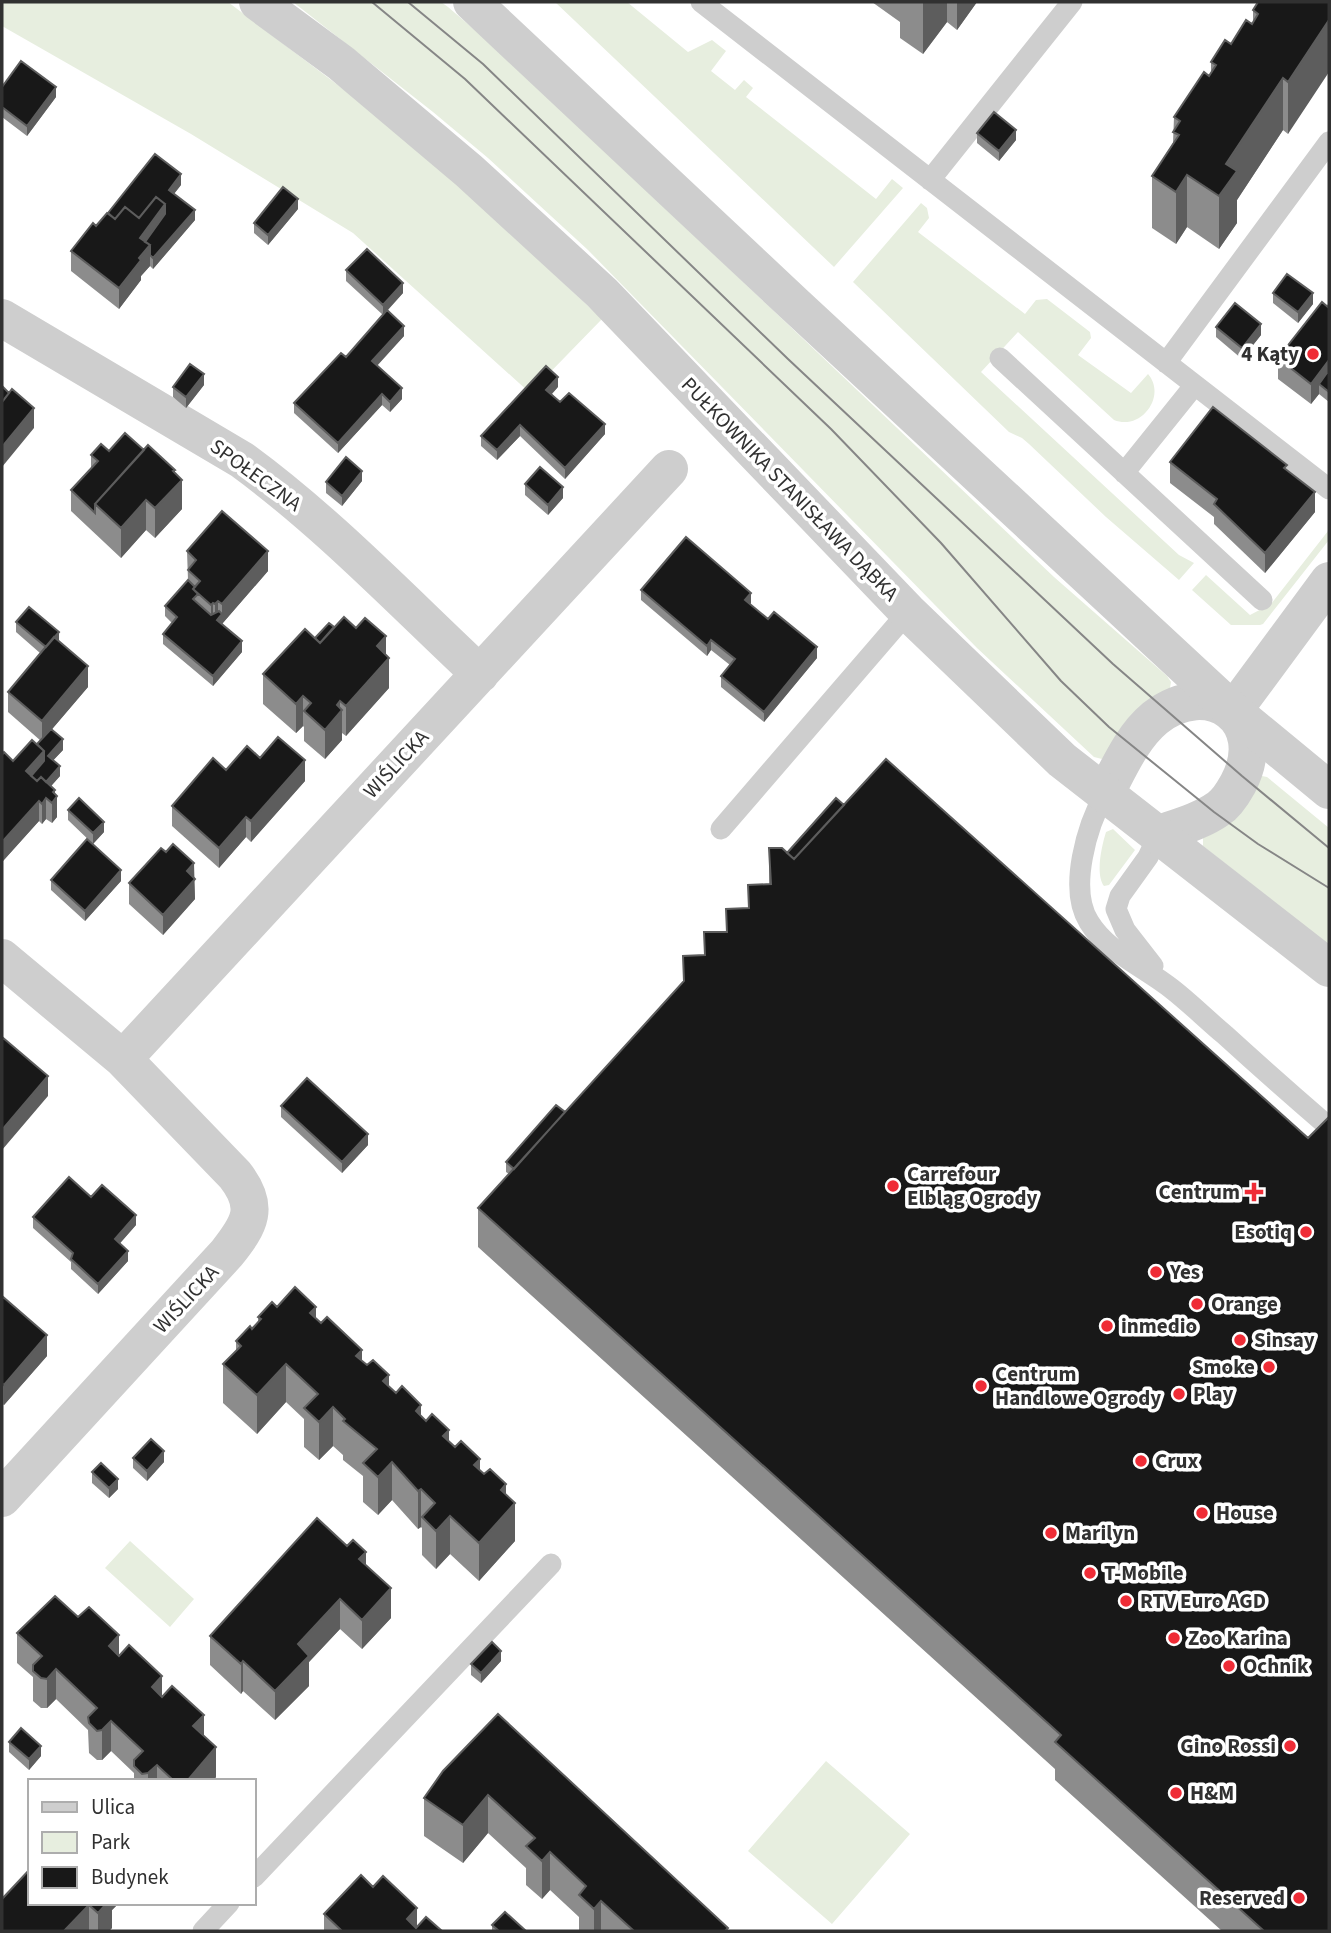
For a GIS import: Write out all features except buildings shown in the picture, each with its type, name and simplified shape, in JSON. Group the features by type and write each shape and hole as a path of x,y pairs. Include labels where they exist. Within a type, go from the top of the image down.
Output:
{"street":[{"name":"PUŁKOWNIKA STANISŁAWA DĄBKA","path":"258,2 341,64 458,162 602,293 908,612 1062,760 1329,968"},
{"path":"472,2 1233,711 1329,790"},
{"name":"SPOŁECZNA","path":"2,318 242,460 272,482 305,509 480,674"},
{"name":"WIŚLICKA","path":"122,1059 669,469"},
{"path":"1233,711 1329,581"},
{"path":"1105,794 1137,737 1166,711 1197,701 1233,711 1244,727 1248,750 1244,772 1234,791 1220,808 1200,819 1159,834"},
{"name":"WIŚLICKA","path":"2,958 122,1059 199,1136 244,1186 251,1207 247,1226 228,1253 2,1498"}],"lane":[{"path":"701,2 1329,489"},
{"path":"929,180 1072,2"},
{"path":"1166,363 1329,142"},
{"path":"1000,358 1262,600"},
{"path":"1124,473 1195,386"},
{"path":"720,830 908,612"},
{"path":"1105,794 1085,837 1081,886 1088,921 1101,937 1173,989 1329,1128"},
{"path":"1159,834 1148,857 1120,896 1116,909 1132,940 1173,989"},
{"path":"256,1875 551,1564"},
{"path":"203,1931 227,1905"}],"green space":[{"path":"2,2 228,2 359,101 463,189 602,319 530,393 353,233 191,134 2,26"},
{"path":"293,2 441,2 448,7 504,55 1054,577 1167,676 1171,682 1170,688 1102,759 1094,757 977,648 588,250 488,158"},
{"path":"555,2 627,2 688,52 712,40 726,51 711,71 735,90 744,80 753,88 746,97 876,199 892,179 903,188 834,267"},
{"path":"921,203 927,208 929,218 918,232 1025,314 1036,300 1047,299 1090,332 1091,338 1078,355 1131,393 1148,374 1153,383 1153,401 1142,416 1124,422 1114,420 1018,332 981,372 1179,555 1194,563 1179,580 1106,517 1029,444 1009,432 853,282"},
{"path":"1328,531 1329,540 1263,624 1231,625 1192,590 1206,575 1250,615 1271,604"},
{"path":"1262,776 1267,777 1329,828 1329,945 1203,846 1203,838"},
{"path":"1113,829 1135,850 1109,885 1104,886 1100,874 1101,852 1106,832"},
{"path":"130,1541 194,1599 170,1627 105,1568"},
{"path":"826,1761 910,1834 832,1924 748,1851"}],"tram line":[{"path":"372,2 465,79 831,429 941,543 1061,681 1109,727 1214,812 1258,844 1329,888"},
{"path":"408,2 483,64 788,359 1113,664 1329,848"}],"place":[{"name":"4 Kąty","path":"1313,354"},
{"name":"Carrefour Elbląg Ogrody","path":"893,1186"},
{"name":"Centrum","path":"1254,1192"},
{"name":"Esotiq","path":"1306,1232"},
{"name":"Yes","path":"1156,1272"},
{"name":"Orange","path":"1197,1304"},
{"name":"inmedio","path":"1107,1326"},
{"name":"Sinsay","path":"1240,1340"},
{"name":"Smoke","path":"1269,1367"},
{"name":"Centrum Handlowe Ogrody","path":"981,1386"},
{"name":"Play","path":"1179,1394"},
{"name":"Crux","path":"1141,1461"},
{"name":"House","path":"1202,1513"},
{"name":"Marilyn","path":"1051,1533"},
{"name":"T-Mobile","path":"1090,1573"},
{"name":"RTV Euro AGD","path":"1126,1601"},
{"name":"Zoo Karina","path":"1174,1638"},
{"name":"Ochnik","path":"1229,1666"},
{"name":"Gino Rossi","path":"1290,1746"},
{"name":"H&M","path":"1176,1793"},
{"name":"Reserved","path":"1299,1898"}]}
